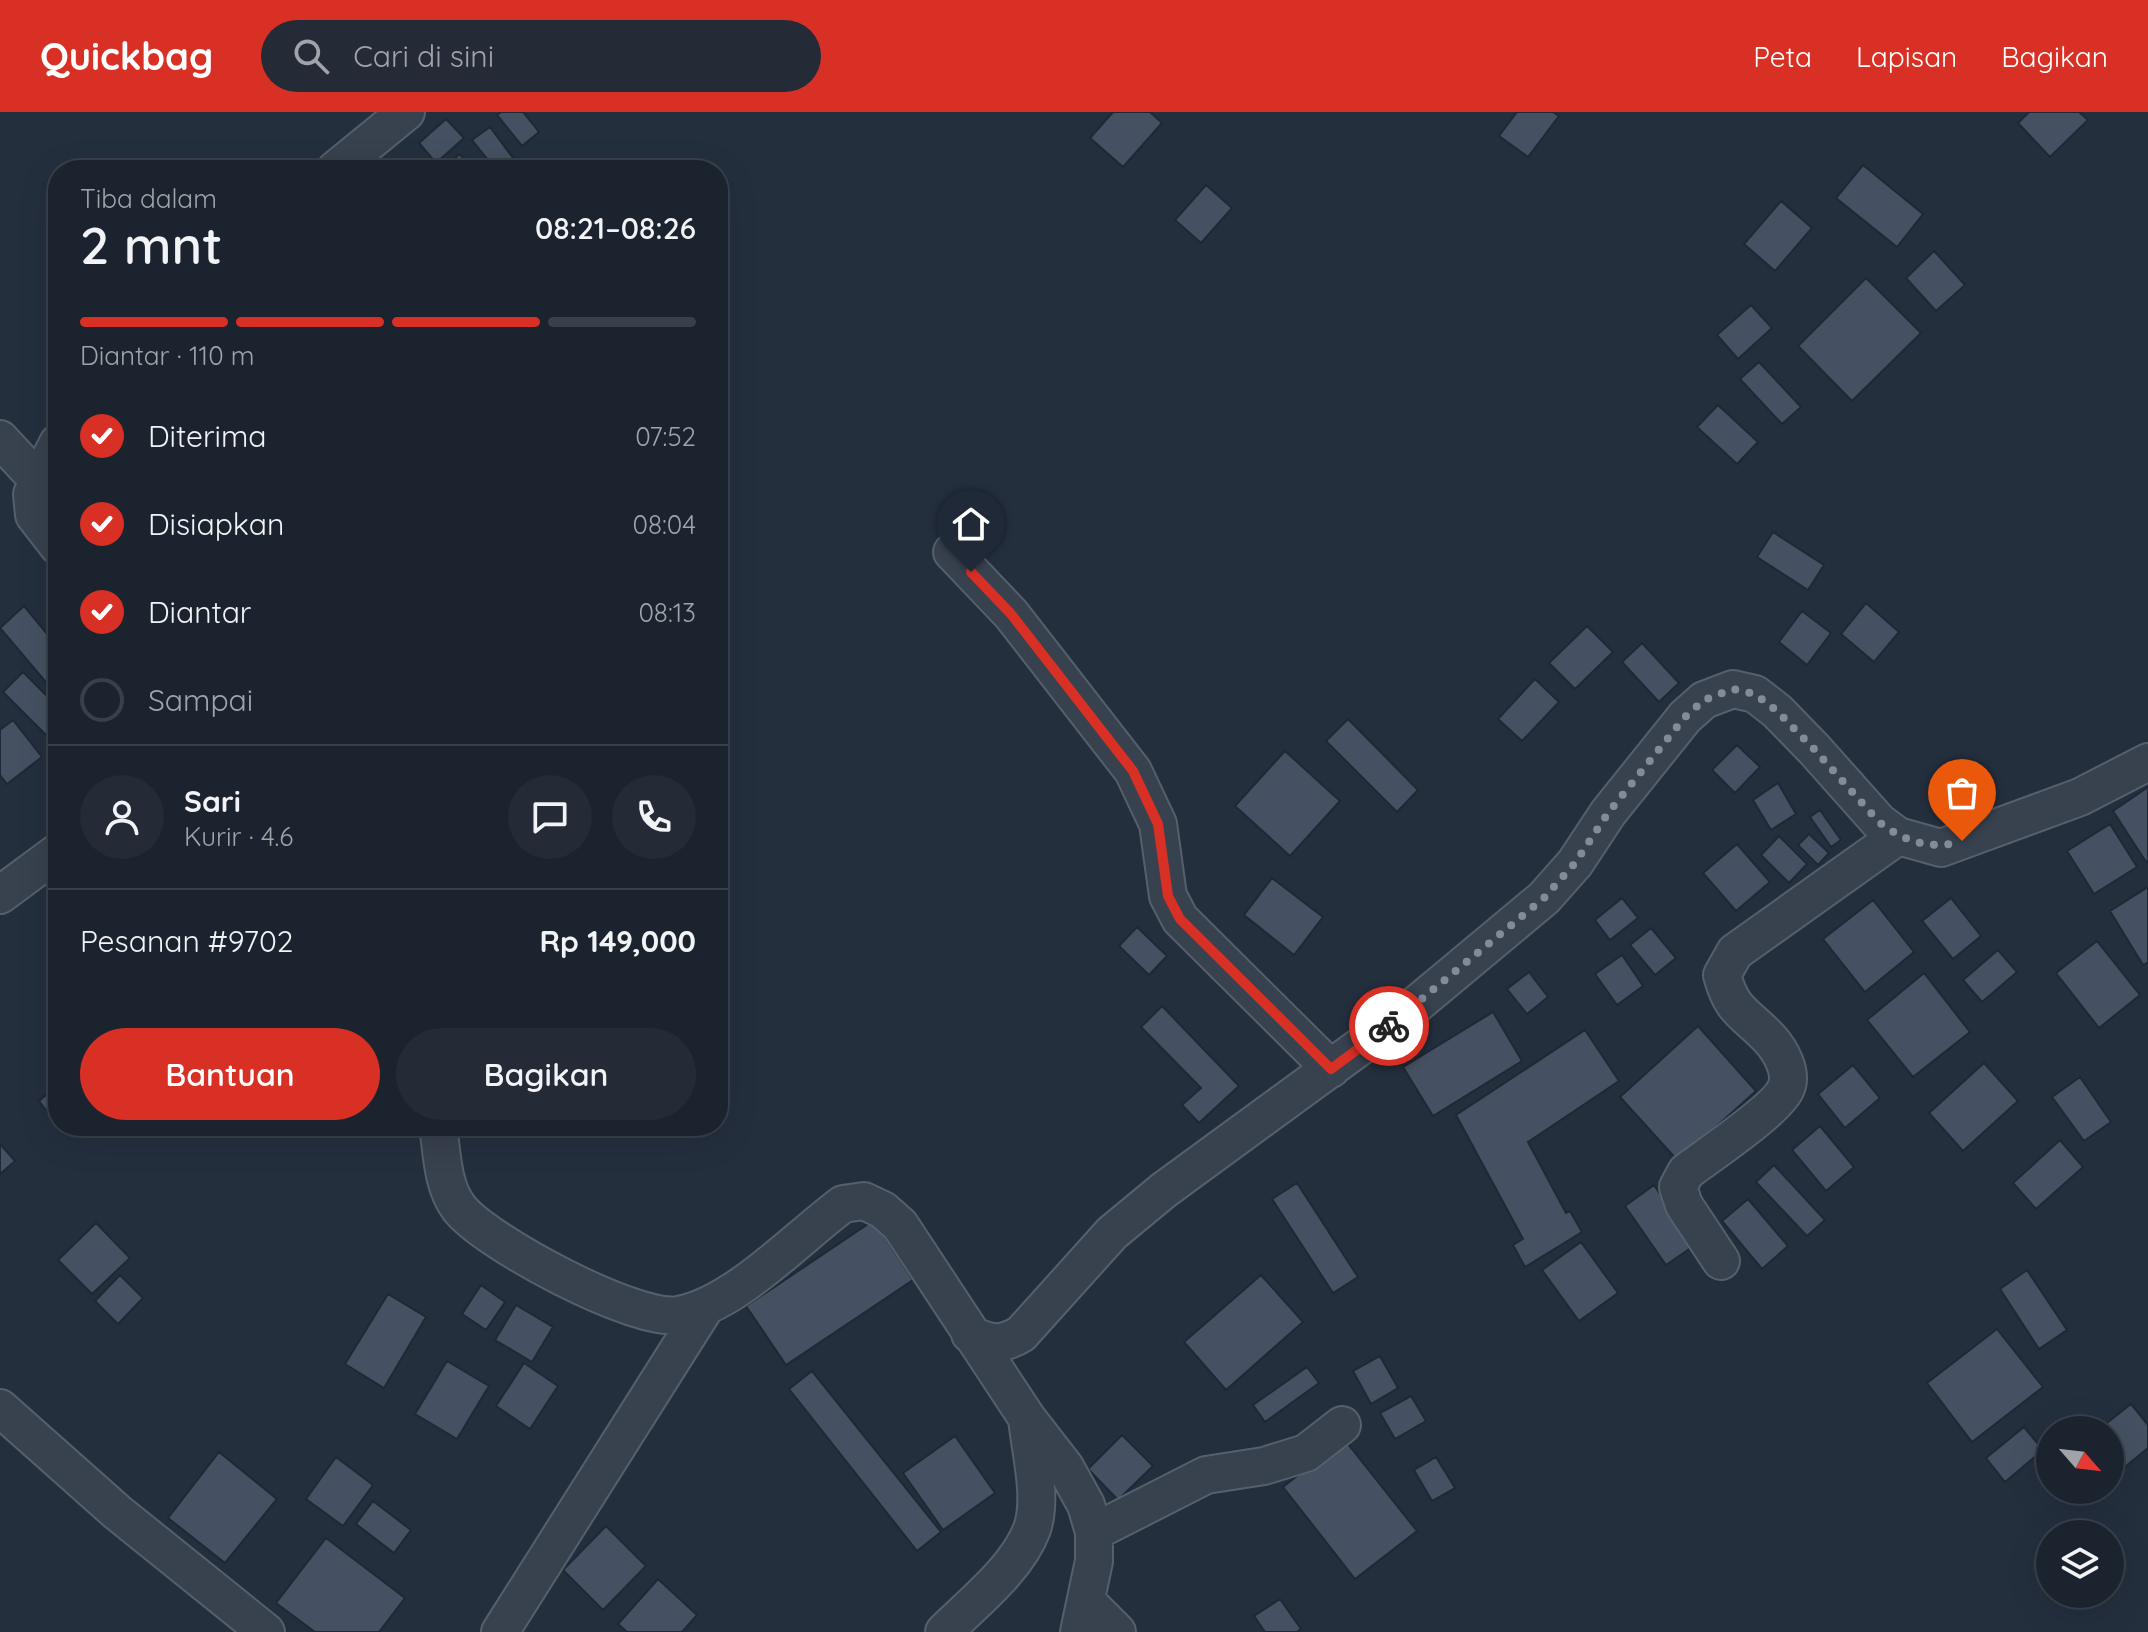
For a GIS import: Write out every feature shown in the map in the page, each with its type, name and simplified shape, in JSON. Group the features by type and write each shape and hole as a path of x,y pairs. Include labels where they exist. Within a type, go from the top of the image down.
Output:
{"street":[{"path":"347,160 406,112"},
{"path":"0,439 38,480"},
{"path":"48,462 32,494 34,515 48,533"},
{"path":"952,552 1011,614 1133,771 1158,824 1168,896 1180,919 1331,1069"},
{"path":"970,1334 992,1344 1006,1343 1021,1334 1088,1256 1112,1233 1164,1190 1406,1013 1544,898 1575,863 1608,813 1685,717 1704,700 1733,689 1755,694 1777,711 1879,822 1898,836 1941,848 2080,797 2148,762"},
{"path":"1721,1261 1684,1205 1678,1187 1686,1172 1770,1107 1786,1090 1789,1071 1772,1041 1729,999 1722,975 1735,952 1898,836"},
{"path":"0,895 48,859"},
{"path":"440,1136 447,1184 457,1205 474,1225 524,1257 622,1304 654,1314 677,1315 706,1306 734,1290 843,1204 864,1201 883,1210 900,1225 1027,1418 1065,1467 1086,1505 1094,1532 1094,1561 1082,1617 1117,1632"},
{"path":"500,1632 706,1306"},
{"path":"0,1408 117,1512 266,1632"},
{"path":"944,1632 990,1586 1032,1529 1035,1499 1027,1418"},
{"path":"1094,1532 1206,1475 1264,1466 1306,1453 1342,1425"}],"building":[{"path":"501,112 523,112 539,132 522,146 497,115"},
{"path":"1113,112 1150,112 1162,123 1123,167 1090,138"},
{"path":"1517,112 1553,112 1559,116 1528,157 1499,136"},
{"path":"2029,112 2079,112 2088,120 2050,157 2018,123"},
{"path":"446,119 464,138 439,160 433,160 419,143"},
{"path":"490,127 513,158 488,160 472,140"},
{"path":"1863,165 1923,214 1897,247 1836,198"},
{"path":"1206,185 1232,208 1201,243 1175,220"},
{"path":"1781,201 1812,228 1775,271 1744,244"},
{"path":"1934,251 1965,285 1936,311 1906,278"},
{"path":"1866,278 1921,333 1852,401 1798,346"},
{"path":"1751,305 1772,328 1738,359 1717,335"},
{"path":"1759,362 1801,407 1782,424 1740,379"},
{"path":"1718,405 1758,442 1737,464 1697,427"},
{"path":"1773,532 1824,565 1808,590 1757,557"},
{"path":"1866,603 1899,632 1874,662 1841,634"},
{"path":"24,606 48,635 48,685 0,628"},
{"path":"1802,611 1831,633 1807,665 1779,642"},
{"path":"1587,626 1613,652 1575,689 1549,663"},
{"path":"1642,643 1679,683 1659,702 1622,662"},
{"path":"23,672 48,697 48,737 3,692"},
{"path":"1535,679 1559,702 1522,741 1498,719"},
{"path":"1348,719 1418,790 1397,812 1326,741"},
{"path":"13,720 42,757 7,784 0,775 0,730"},
{"path":"1737,745 1760,767 1735,793 1712,770"},
{"path":"1285,751 1340,801 1290,856 1235,806"},
{"path":"1778,783 1796,814 1771,830 1753,800"},
{"path":"2148,787 2148,861 2146,862 2113,811"},
{"path":"1820,810 1841,840 1831,847 1810,817"},
{"path":"2110,824 2137,867 2094,894 2067,851"},
{"path":"1809,834 1829,853 1818,865 1798,845"},
{"path":"1779,836 1807,864 1789,883 1761,855"},
{"path":"1737,844 1770,882 1736,911 1703,873"},
{"path":"1272,878 1323,917 1294,955 1244,915"},
{"path":"2148,887 2148,962 2143,965 2110,911"},
{"path":"1622,898 1638,918 1610,940 1595,920"},
{"path":"1951,898 1981,936 1953,959 1922,921"},
{"path":"1873,900 1914,952 1865,992 1823,939"},
{"path":"1137,927 1167,956 1149,975 1119,946"},
{"path":"1651,928 1676,958 1655,975 1630,945"},
{"path":"2097,941 2140,995 2099,1028 2056,973"},
{"path":"1998,950 2017,972 1982,1002 1963,980"},
{"path":"1622,955 1643,986 1617,1005 1595,974"},
{"path":"1529,972 1548,997 1527,1014 1507,989"},
{"path":"1924,973 1970,1032 1913,1077 1867,1020"},
{"path":"1162,1006 1239,1086 1199,1123 1182,1105 1201,1088 1141,1027"},
{"path":"1493,1012 1522,1061 1433,1116 1403,1067"},
{"path":"1698,1026 1756,1091 1678,1161 1620,1097"},
{"path":"1585,1030 1619,1081 1528,1142 1566,1213 1570,1211 1582,1232 1525,1267 1513,1245 1523,1239 1456,1115"},
{"path":"1984,1063 2018,1101 1963,1151 1929,1113"},
{"path":"1853,1065 1880,1098 1845,1128 1818,1094"},
{"path":"2080,1077 2111,1122 2084,1141 2052,1097"},
{"path":"48,1093 48,1113 39,1101"},
{"path":"1820,1126 1854,1167 1826,1191 1792,1150"},
{"path":"2060,1140 2083,1167 2036,1209 2013,1183"},
{"path":"0,1144 15,1161 0,1174"},
{"path":"1774,1165 1825,1220 1807,1236 1756,1182"},
{"path":"1297,1183 1358,1277 1333,1293 1272,1199"},
{"path":"1654,1185 1695,1245 1666,1265 1625,1206"},
{"path":"1748,1199 1788,1246 1762,1269 1722,1221"},
{"path":"874,1220 913,1280 786,1365 746,1306"},
{"path":"96,1223 130,1258 92,1294 58,1260"},
{"path":"1581,1242 1618,1293 1579,1321 1542,1270"},
{"path":"2027,1270 2067,1330 2039,1349 2000,1289"},
{"path":"120,1275 143,1298 118,1324 95,1301"},
{"path":"1261,1275 1303,1322 1226,1390 1184,1342"},
{"path":"481,1285 505,1302 486,1330 462,1314"},
{"path":"388,1294 426,1317 384,1388 345,1364"},
{"path":"516,1305 553,1327 532,1362 495,1340"},
{"path":"1997,1329 2043,1387 1972,1442 1927,1383"},
{"path":"1380,1356 1398,1388 1371,1404 1353,1371"},
{"path":"447,1361 489,1386 457,1439 415,1414"},
{"path":"524,1363 558,1386 530,1429 496,1406"},
{"path":"1307,1367 1319,1383 1265,1422 1253,1405"},
{"path":"812,1371 941,1532 917,1551 789,1389"},
{"path":"1411,1396 1426,1421 1395,1439 1380,1413"},
{"path":"2131,1404 2148,1425 2148,1448 2124,1468 2124,1416 2116,1416"},
{"path":"2024,1427 2036,1442 2036,1456 2005,1482 1986,1458"},
{"path":"1122,1435 1153,1466 1118,1500 1088,1469"},
{"path":"955,1436 995,1493 943,1530 903,1473"},
{"path":"1344,1439 1417,1531 1355,1579 1283,1487"},
{"path":"219,1452 277,1499 225,1563 168,1518"},
{"path":"336,1457 373,1485 343,1526 306,1499"},
{"path":"1436,1457 1455,1488 1432,1501 1414,1470"},
{"path":"373,1501 411,1530 394,1553 356,1524"},
{"path":"606,1526 646,1566 603,1610 563,1570"},
{"path":"326,1538 405,1598 379,1632 315,1632 276,1603"},
{"path":"658,1579 697,1615 682,1632 627,1632 618,1624"},
{"path":"1280,1599 1301,1629 1297,1632 1265,1632 1254,1616"}],"way so far":[{"path":"1389,1026 1544,898 1575,863 1608,813 1685,717 1704,700 1733,689 1755,694 1777,711 1879,822 1898,836 1941,848 1962,841"}],"route":[{"path":"971,572 1011,614 1133,771 1158,824 1168,896 1180,919 1331,1069 1389,1026"}]}
